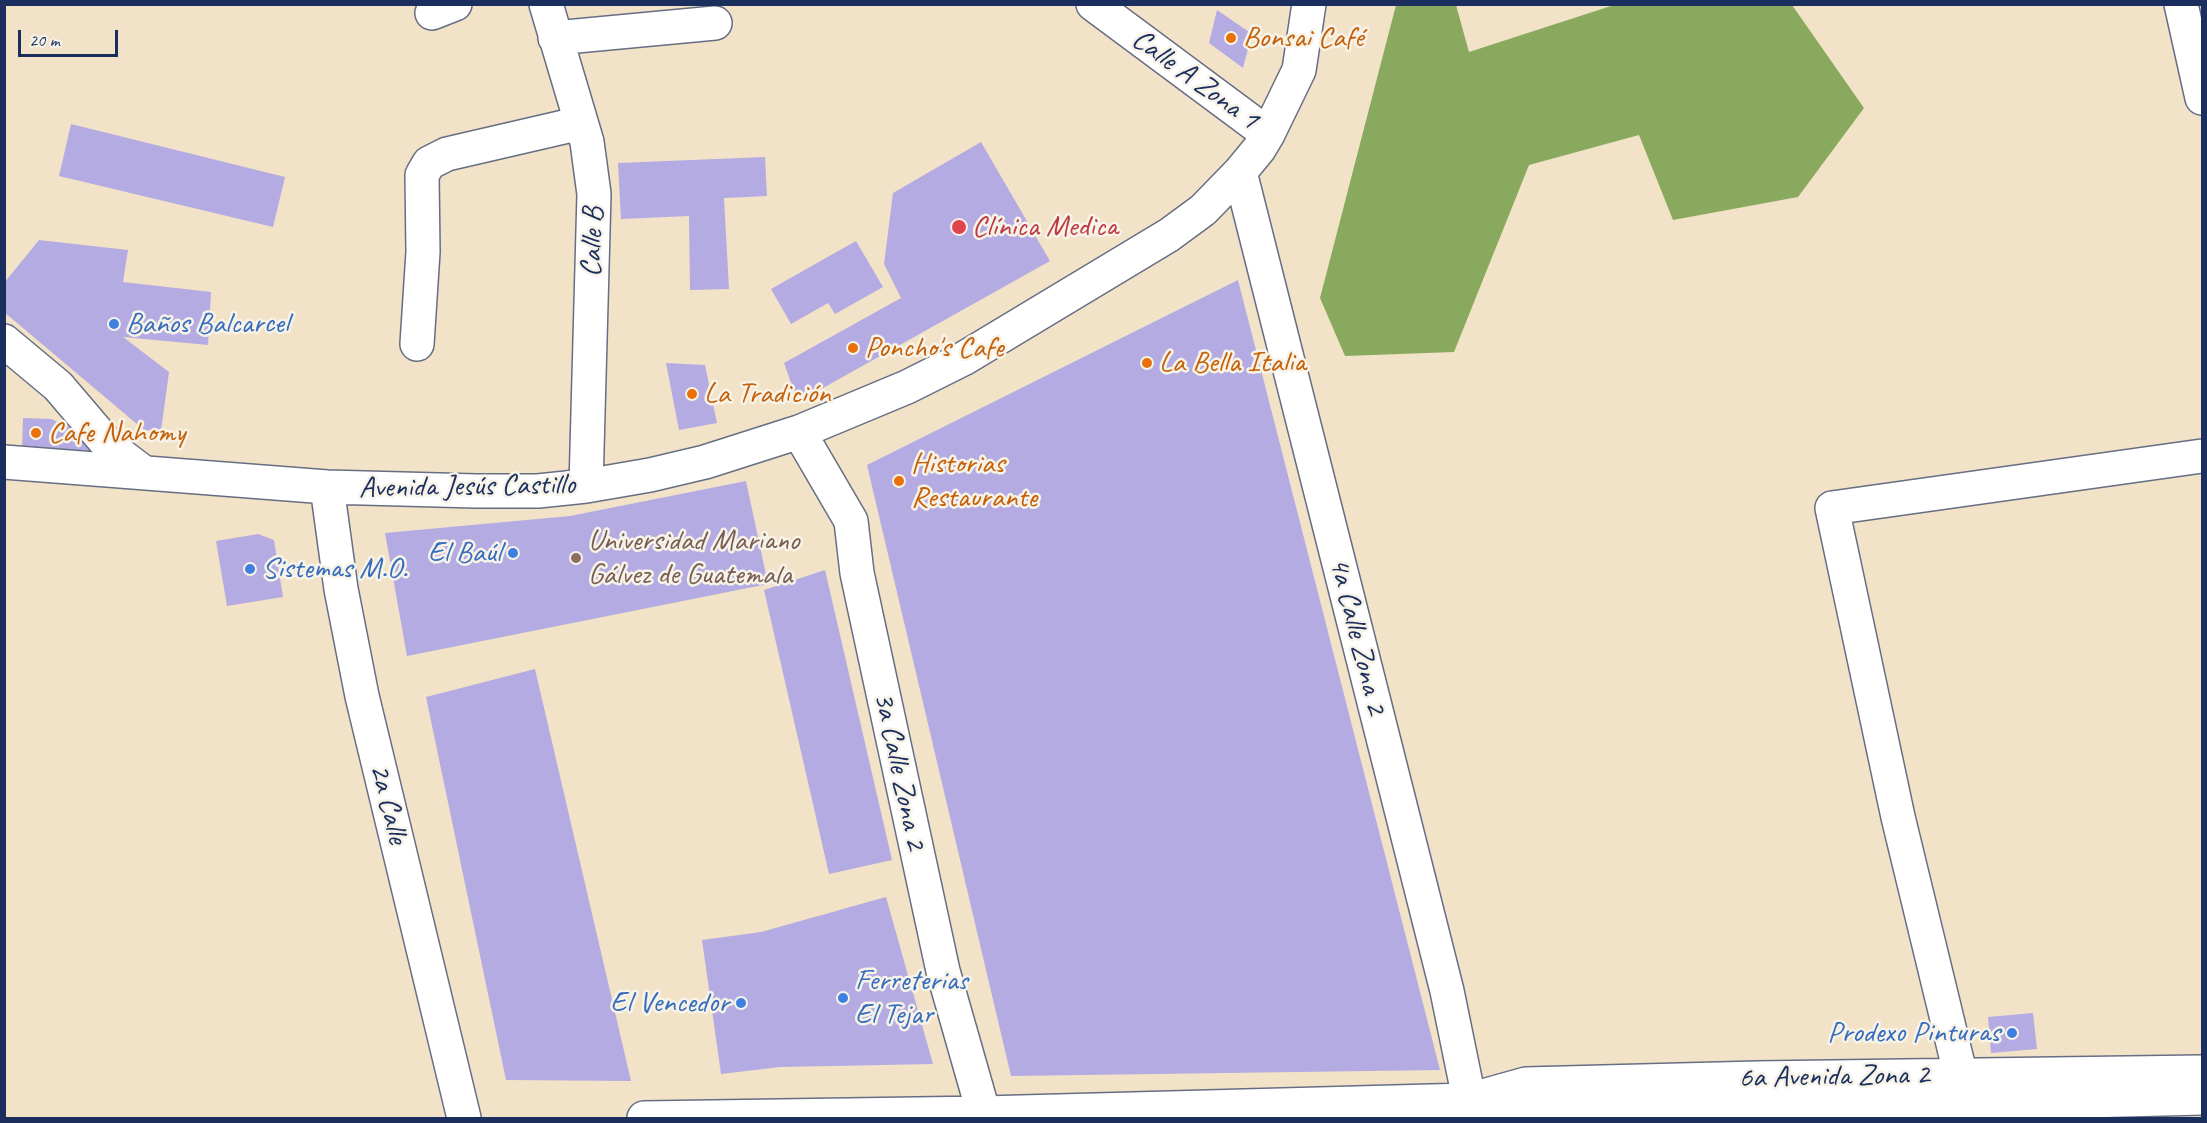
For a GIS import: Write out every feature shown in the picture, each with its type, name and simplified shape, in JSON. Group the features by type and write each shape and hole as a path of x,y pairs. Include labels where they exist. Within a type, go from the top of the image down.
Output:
{"street":[{"name":"Calle B","path":"546,4 591,161 594,194 586,486"},
{"name":"Calle A Zona 1","path":"1093,4 1268,134"},
{"name":"Avenida Jesús Castillo","path":"4,462 327,487 538,491 586,486 705,462 799,432 907,387 963,359 1169,235 1203,210 1240,172 1268,134 1299,70 1309,4"},
{"path":"2181,4 2202,98"},
{"path":"555,38 715,23"},
{"path":"417,344 423,252 422,175 429,163 447,154 581,123"},
{"name":"4a Calle Zona 2","path":"1240,172 1447,990 1470,1109"},
{"path":"4,342 58,386 110,447 143,472"},
{"name":"3a Calle Zona 2","path":"799,432 851,521 857,573 943,971 984,1116"},
{"path":"1967,1100 1898,817 1832,508 2202,456"},
{"name":"2a Calle","path":"327,487 341,589 362,696 464,1119"},
{"name":"6a Avenida Zona 2","path":"644,1119 1470,1109 1497,1090 1526,1084 1672,1093 1756,1092 1967,1100 2199,1085"}],"green space":[{"path":"1396,5 1456,5 1469,52 1614,5 1792,5 1864,108 1798,197 1673,220 1639,135 1529,165 1454,352 1345,356 1320,298"}],"building":[{"name":"Bonsai Café","path":"1217,10 1252,34 1243,68 1209,43"},
{"path":"71,124 285,177 273,227 59,176"},
{"name":"Clínica Medica","path":"981,142 1050,261 798,402 784,363 901,298 884,264 893,193"},
{"path":"765,157 767,196 724,198 729,289 690,290 689,216 621,219 618,163"},
{"name":"Baños Balcarcel","path":"39,240 128,250 123,282 211,292 208,345 123,337 169,372 161,431 144,430 4,312 4,283"},
{"path":"856,241 883,287 835,314 828,303 791,324 771,289"},
{"path":"1238,280 1440,1070 1011,1076 867,465"},
{"name":"La Tradición","path":"666,363 705,365 717,423 679,430"},
{"path":"23,418 51,419 86,434 93,451 22,447"},
{"name":"Universidad Mariano Gálvez de Guatemala","path":"746,481 768,584 407,656 385,533 570,516"},
{"name":"Sistemas M.O.","path":"258,534 274,540 283,597 227,606 216,541"},
{"path":"825,570 892,860 829,874 764,590"},
{"path":"535,669 631,1081 506,1080 426,697"},
{"name":"Ferreterias El Tejar","path":"886,897 933,1064 780,1067 721,1074 702,940 761,932"},
{"name":"Prodexo Pinturas","path":"2033,1013 2037,1049 1991,1053 1988,1017"}],"place":[{"name":"Bonsai Café","path":"1231,38"},
{"name":"Clínica Medica","path":"959,227"},
{"name":"Baños Balcarcel","path":"114,324"},
{"name":"Poncho's Cafe","path":"853,348"},
{"name":"La Bella Italia","path":"1147,363"},
{"name":"La Tradición","path":"692,394"},
{"name":"Cafe Nahomy","path":"36,433"},
{"name":"Historias Restaurante","path":"899,481"},
{"name":"El Baúl","path":"513,553"},
{"name":"Universidad Mariano Gálvez de Guatemala","path":"576,558"},
{"name":"Sistemas M.O.","path":"250,569"},
{"name":"Ferreterias El Tejar","path":"843,998"},
{"name":"El Vencedor","path":"741,1003"},
{"name":"Prodexo Pinturas","path":"2012,1033"}]}
